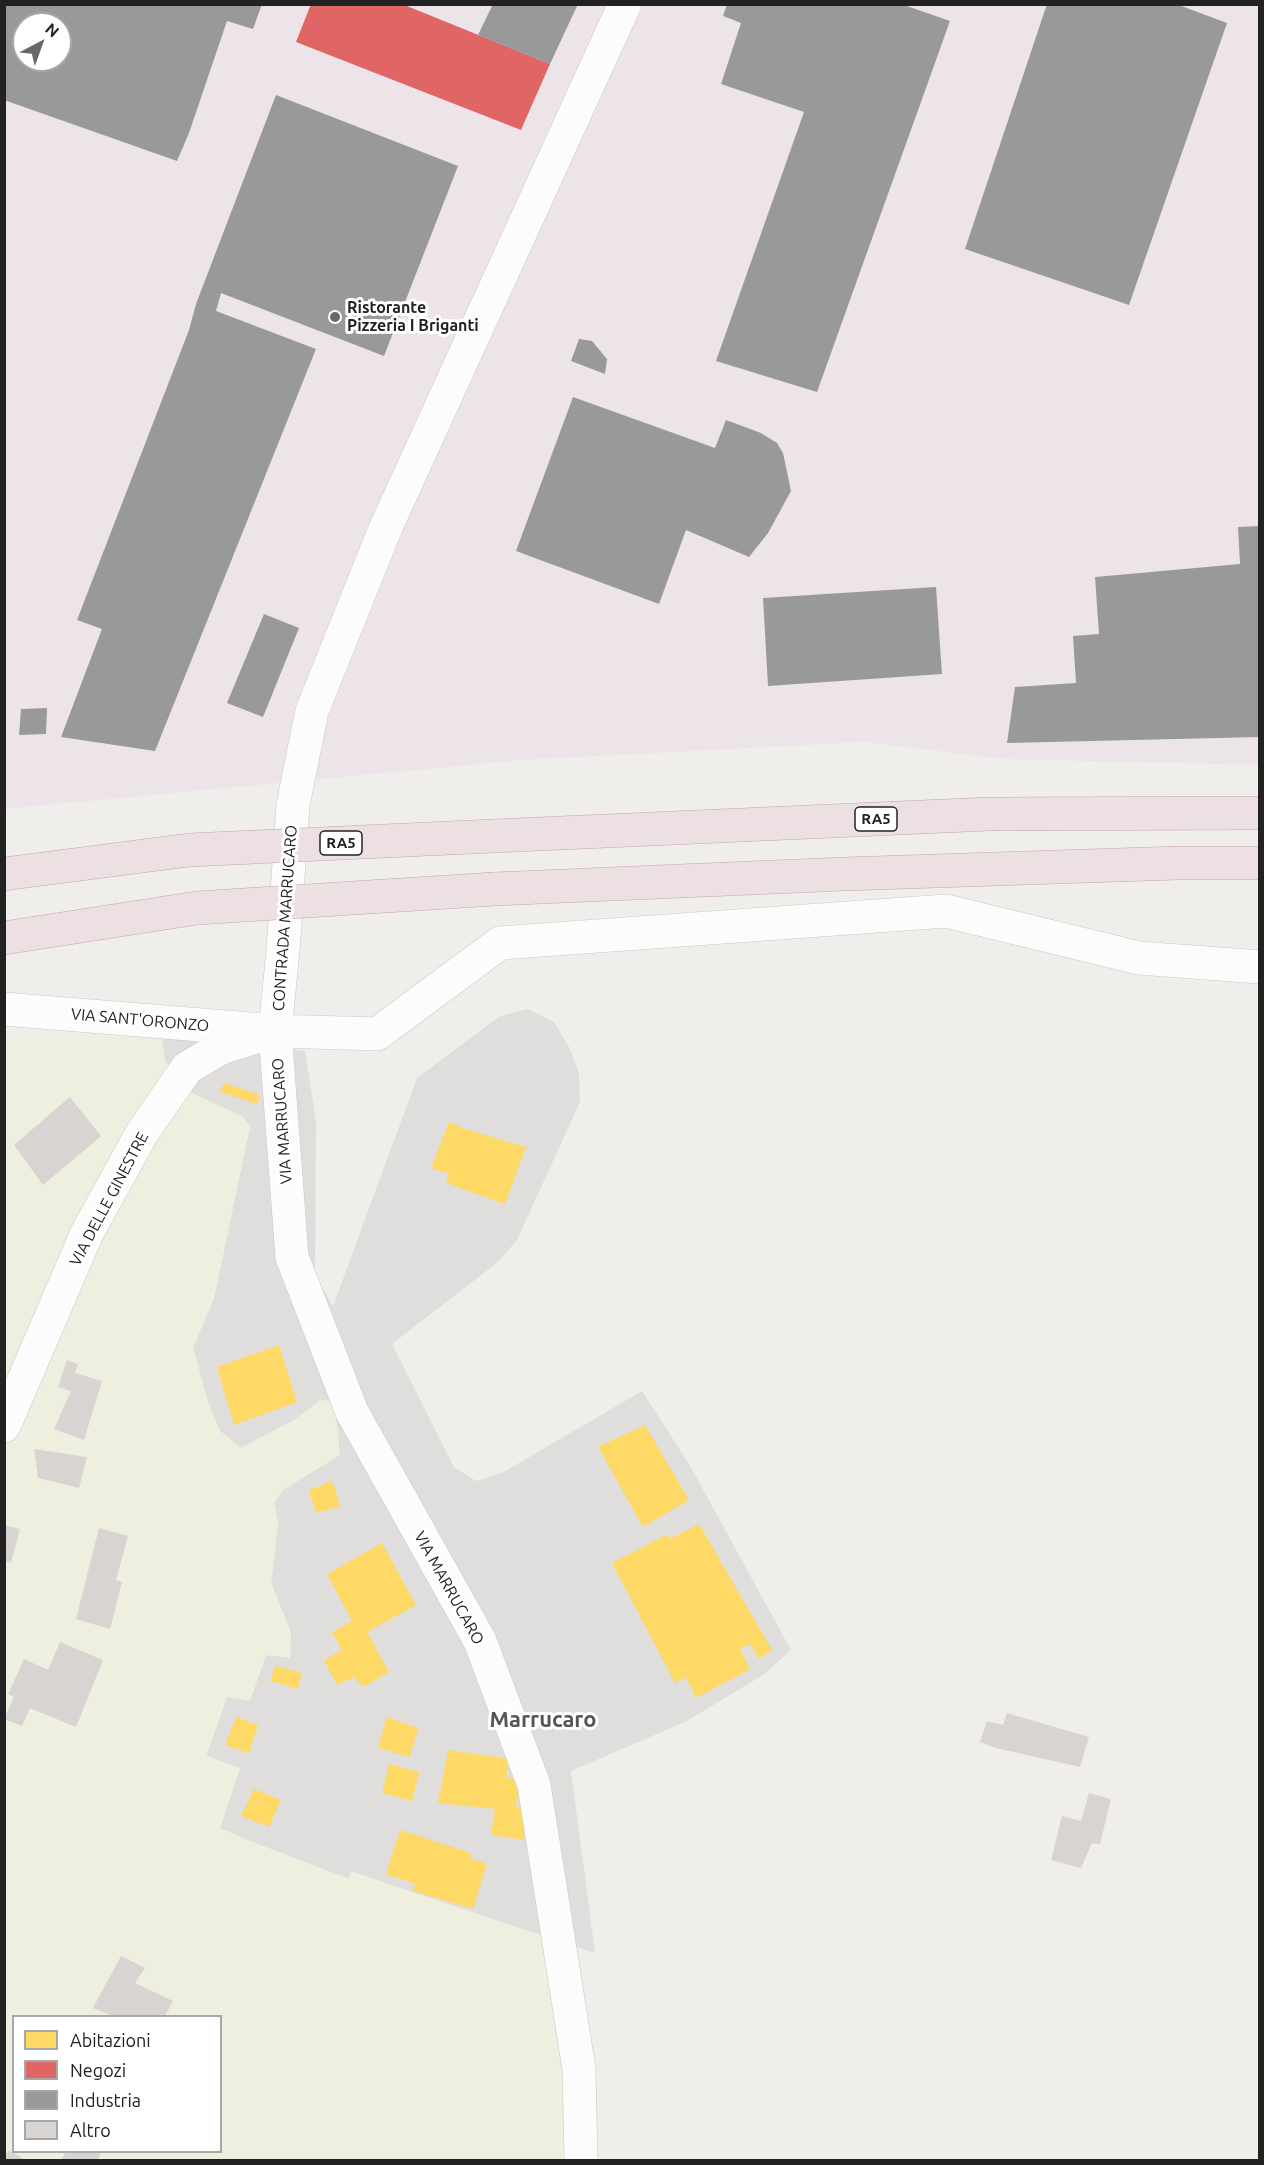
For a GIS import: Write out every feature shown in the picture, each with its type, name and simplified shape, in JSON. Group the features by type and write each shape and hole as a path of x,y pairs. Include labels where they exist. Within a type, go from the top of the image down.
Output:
{"highway":[{"name":"RA5","path":"4,874 189,850 989,814 1260,813"},
{"path":"4,938 197,908 494,889 844,874 1260,863"}],"street":[{"name":"CONTRADA MARRUCARO","path":"275,1031 293,805 312,711 386,526 625,4"},
{"name":"VIA SANT'ORONZO","path":"4,1009 275,1031 377,1035 500,943 946,911 1139,958 1260,967"},
{"name":"VIA DELLE GINESTRE","path":"4,1426 87,1233 142,1133 174,1086 187,1068 221,1048 275,1031"},
{"name":"VIA MARRUCARO","path":"275,1031 292,1257 352,1412 480,1641 534,1785 579,2068 581,2160"}],"shaded area":[{"path":"5,5 1259,5 1259,765 1002,759 865,742 523,760 5,809"},
{"path":"528,1009 554,1022 569,1047 579,1073 580,1102 517,1240 498,1262 392,1344 454,1467 476,1481 502,1473 642,1391 689,1464 791,1650 763,1675 685,1722 571,1771 595,1953 351,1872 349,1879 220,1828 240,1768 206,1756 227,1697 250,1700 266,1655 290,1657 291,1633 271,1583 278,1523 274,1503 283,1490 339,1455 339,1443 334,1402 321,1400 294,1420 241,1448 220,1431 208,1402 193,1348 214,1298 250,1126 243,1117 192,1093 165,1061 162,1038 305,1051 316,1122 315,1275 333,1306 417,1078 500,1016"}],"green space":[{"path":"37,1036 162,1038 165,1061 192,1093 243,1117 250,1126 214,1298 193,1348 208,1402 220,1431 241,1448 294,1420 321,1400 334,1402 340,1455 283,1490 274,1503 278,1523 271,1583 291,1633 290,1658 266,1655 250,1701 227,1697 206,1756 240,1768 220,1828 349,1879 351,1871 547,1938 562,2042 563,2160 5,2160 5,1038"}],"building: Abitazioni":[{"path":"224,1083 260,1095 257,1104 220,1092"},
{"path":"449,1122 526,1147 505,1204 446,1183 449,1174 431,1168"},
{"path":"279,1345 297,1402 234,1425 217,1367"},
{"path":"645,1425 689,1500 643,1527 598,1447"},
{"path":"332,1481 340,1506 317,1513 308,1491"},
{"path":"699,1524 772,1650 759,1659 750,1644 740,1649 750,1669 696,1698 686,1677 675,1683 612,1563 668,1534 670,1539"},
{"path":"382,1543 416,1605 367,1632 389,1672 363,1687 354,1677 337,1685 324,1660 342,1650 332,1632 352,1621 327,1574"},
{"path":"275,1666 302,1673 298,1689 270,1681"},
{"path":"236,1717 258,1725 249,1753 225,1745"},
{"path":"387,1717 418,1728 410,1757 378,1748"},
{"path":"448,1750 510,1759 506,1777 521,1779 516,1807 527,1808 524,1840 491,1835 495,1809 438,1803"},
{"path":"389,1764 419,1772 412,1801 382,1793"},
{"path":"254,1789 281,1800 269,1827 241,1816"},
{"path":"400,1830 471,1853 470,1858 487,1864 473,1909 413,1891 415,1884 386,1874"}],"building: Negozi":[{"path":"311,4 402,4 550,64 521,130 296,42"}],"building: Industria":[{"path":"4,4 262,4 253,29 227,21 189,133 177,161 4,100"},
{"path":"493,4 578,4 550,64 478,35"},
{"path":"727,4 901,4 950,21 817,392 716,361 804,112 721,84 741,23 723,16"},
{"path":"1047,4 1176,4 1227,23 1129,305 965,249"},
{"path":"276,95 458,166 384,356 221,293 216,311 316,349 155,751 61,737 102,629 77,620 189,330 196,304"},
{"path":"579,339 592,341 607,359 605,374 571,361"},
{"path":"573,397 715,448 726,420 761,433 777,443 783,453 791,491 768,533 749,557 686,530 659,604 516,551"},
{"path":"1260,526 1260,737 1007,743 1015,687 1076,683 1073,636 1099,634 1095,577 1240,564 1238,527"},
{"path":"936,587 942,674 768,686 763,598"},
{"path":"264,614 299,628 263,717 227,703"},
{"path":"47,708 46,734 19,735 21,709"}],"building: Altro":[{"path":"70,1097 101,1136 43,1185 14,1145"},
{"path":"67,1360 78,1364 75,1373 102,1381 84,1440 54,1429 71,1391 58,1387"},
{"path":"34,1449 87,1457 79,1488 38,1478"},
{"path":"4,1525 20,1529 11,1563 4,1561"},
{"path":"99,1528 128,1536 116,1580 122,1582 110,1629 76,1619"},
{"path":"60,1642 103,1660 76,1727 30,1708 22,1726 4,1719 14,1697 8,1694 24,1659 48,1670"},
{"path":"1007,1713 1089,1737 1080,1767 996,1748 980,1742 987,1721 1003,1725"},
{"path":"1089,1793 1111,1799 1100,1844 1092,1843 1081,1868 1051,1860 1062,1816 1081,1821"},
{"path":"121,1956 145,1968 135,1983 173,2001 166,2015 110,2015 93,2008"},
{"path":"8,2150 26,2160 4,2160"},
{"path":"65,2153 101,2153 98,2160 61,2160"}],"place":[{"name":"Ristorante Pizzeria I Briganti","path":"335,317"}],"district":[{"name":"Marrucaro","path":"543,1720"}]}
